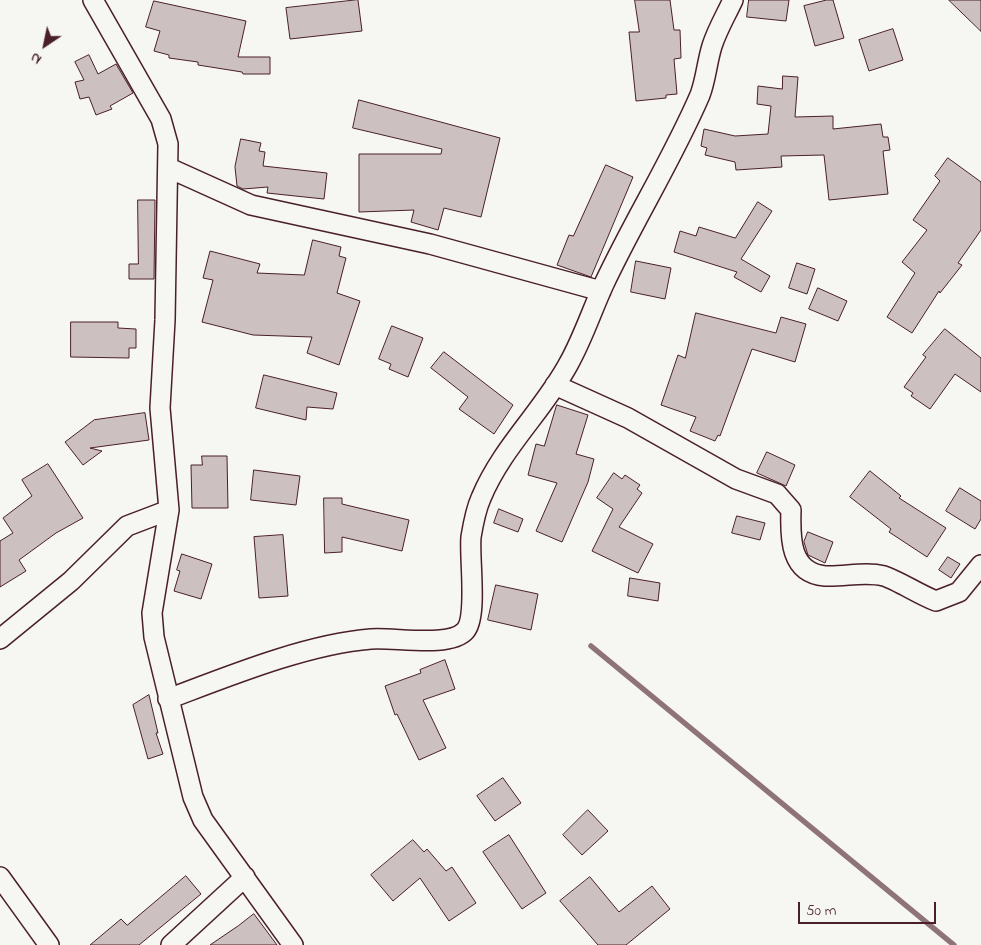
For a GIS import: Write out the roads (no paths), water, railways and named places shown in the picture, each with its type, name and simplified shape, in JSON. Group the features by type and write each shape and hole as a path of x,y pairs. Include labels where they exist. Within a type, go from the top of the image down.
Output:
{"street":[{"path":"93,0 162,118 168,144 165,320 160,408 168,510 152,613 154,637 193,797 203,820 293,945"},
{"path":"168,699 232,674 335,645 390,638 440,640 456,638 466,630 471,620 473,607 470,573 471,535 480,499 508,448 555,385 569,362 601,291 685,128 702,91 712,45 733,0"},
{"path":"168,168 251,205 430,244 601,291"},
{"path":"555,385 628,418 736,479 777,494 791,510 790,532 794,556 805,570 824,576 862,574 884,576 936,601 959,592 981,565"},
{"path":"0,639 70,581 127,526 168,510"},
{"path":"0,877 49,945"},
{"path":"171,945 245,877"}],"waterway":[{"path":"591,646 954,945"}]}
